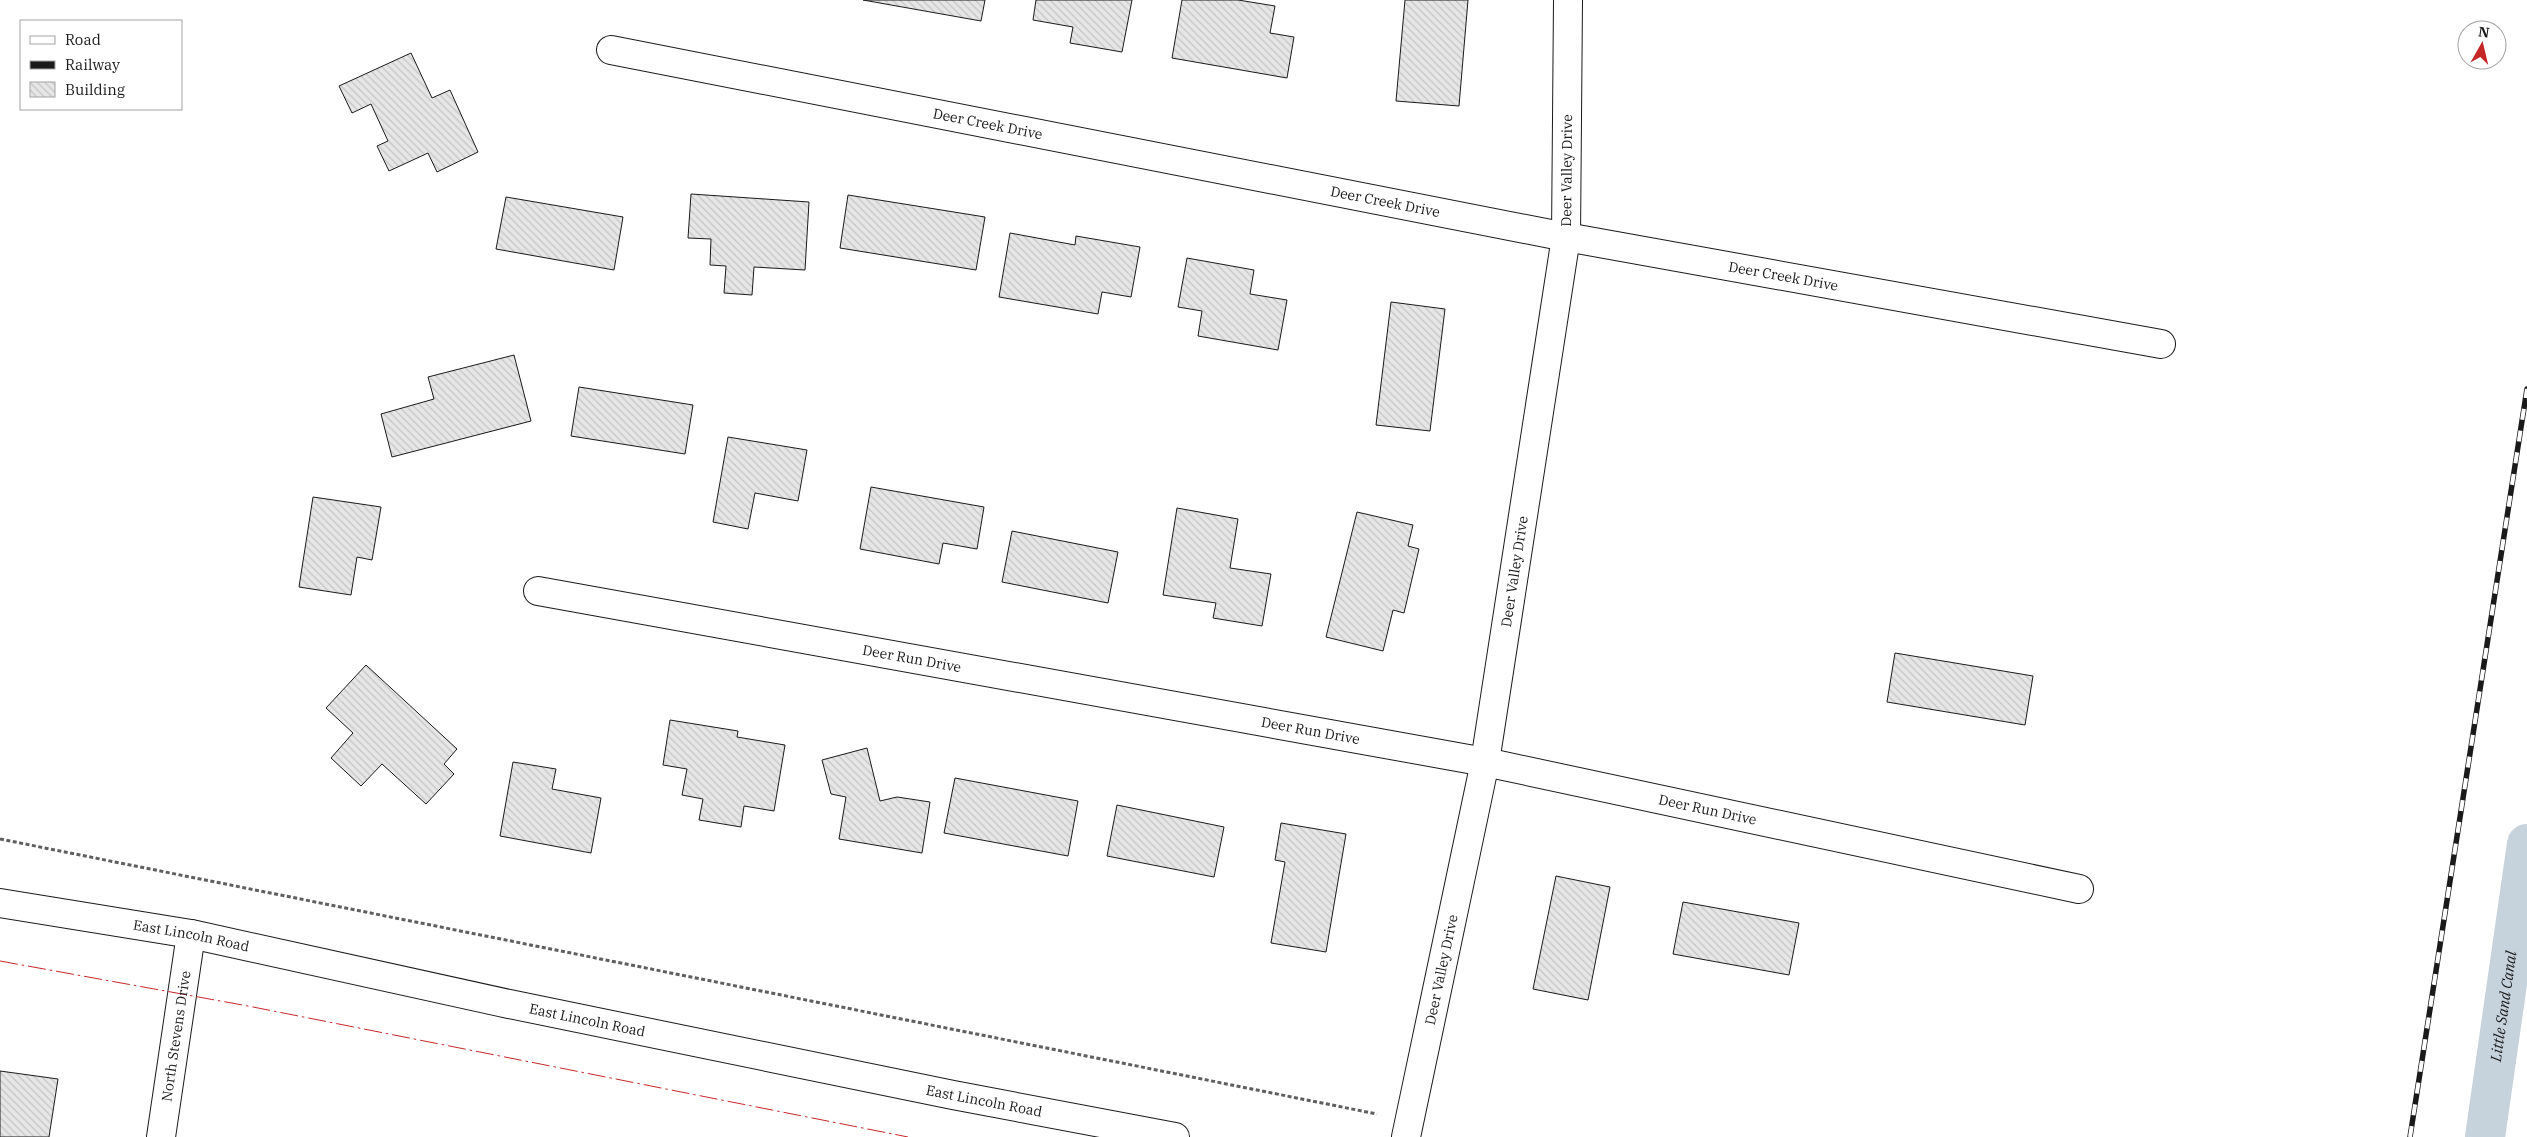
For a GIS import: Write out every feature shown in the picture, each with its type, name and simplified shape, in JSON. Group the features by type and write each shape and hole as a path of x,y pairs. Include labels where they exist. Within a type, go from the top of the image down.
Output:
{"street":[{"name":"Deer Valley Drive","path":"1408,1129 1485,762 1566,237 1568,0"},
{"name":"Deer Creek Drive","path":"612,50 1566,237 2161,344"},
{"name":"Deer Run Drive","path":"538,591 1485,762 2079,889"},
{"name":"East Lincoln Road","path":"0,903 191,934 519,1006 943,1093 1175,1137"},
{"name":"North Stevens Drive","path":"161,1137 191,934"}],"path":[{"path":"0,839 1408,1129"}],"building":[{"path":"863,0 985,0 981,21"},
{"path":"1036,0 1132,0 1122,52 1070,43 1073,27 1033,20"},
{"path":"1182,0 1238,0 1275,6 1270,33 1294,37 1287,78 1172,58"},
{"path":"1405,0 1468,0 1459,106 1396,101"},
{"path":"411,53 432,98 450,90 478,152 437,172 428,153 389,171 377,146 388,141 371,104 352,113 339,86"},
{"path":"691,194 809,202 805,270 754,267 752,295 724,293 726,266 710,265 711,239 688,238"},
{"path":"848,195 985,217 976,270 840,248"},
{"path":"506,197 623,217 614,270 496,249"},
{"path":"1010,233 1075,245 1076,236 1140,247 1131,297 1102,292 1098,314 999,297"},
{"path":"1187,258 1254,270 1250,294 1287,300 1278,350 1198,336 1202,311 1178,307"},
{"path":"1391,302 1445,309 1430,431 1376,425"},
{"path":"514,355 531,421 392,457 381,414 434,399 428,377"},
{"path":"579,387 693,405 685,454 571,436"},
{"path":"728,437 807,450 798,501 755,493 748,529 713,522"},
{"path":"871,487 984,507 977,549 943,543 939,564 860,549"},
{"path":"313,497 381,507 372,560 357,557 351,595 299,587"},
{"path":"1177,508 1238,519 1230,568 1271,574 1262,626 1213,618 1216,603 1163,595"},
{"path":"1357,512 1413,525 1408,546 1419,549 1404,613 1393,610 1383,651 1326,637"},
{"path":"1012,531 1118,552 1108,603 1002,582"},
{"path":"1895,653 2033,676 2025,725 1887,702"},
{"path":"366,665 457,749 444,764 454,774 426,804 382,764 361,786 331,758 353,733 326,708"},
{"path":"670,720 738,731 737,737 785,745 774,811 744,806 741,827 699,820 703,799 682,795 687,769 663,765"},
{"path":"867,748 880,801 897,797 930,802 922,853 839,839 846,797 831,794 822,760"},
{"path":"513,762 556,769 552,789 601,798 591,853 500,836"},
{"path":"955,778 1078,801 1068,856 944,833"},
{"path":"1117,805 1224,827 1214,877 1107,856"},
{"path":"1281,823 1346,834 1326,952 1271,943 1285,862 1275,860"},
{"path":"1556,876 1610,887 1588,1000 1533,989"},
{"path":"1683,902 1799,923 1789,975 1673,954"},
{"path":"0,1071 58,1079 49,1137 0,1137"}],"waterway":[{"name":"Little Sand Canal","path":"2485,1137 2527,844"}],"railway":[{"path":"2410,1137 2527,389"}],"power":[{"path":"0,961 248,1006 908,1137"}]}
